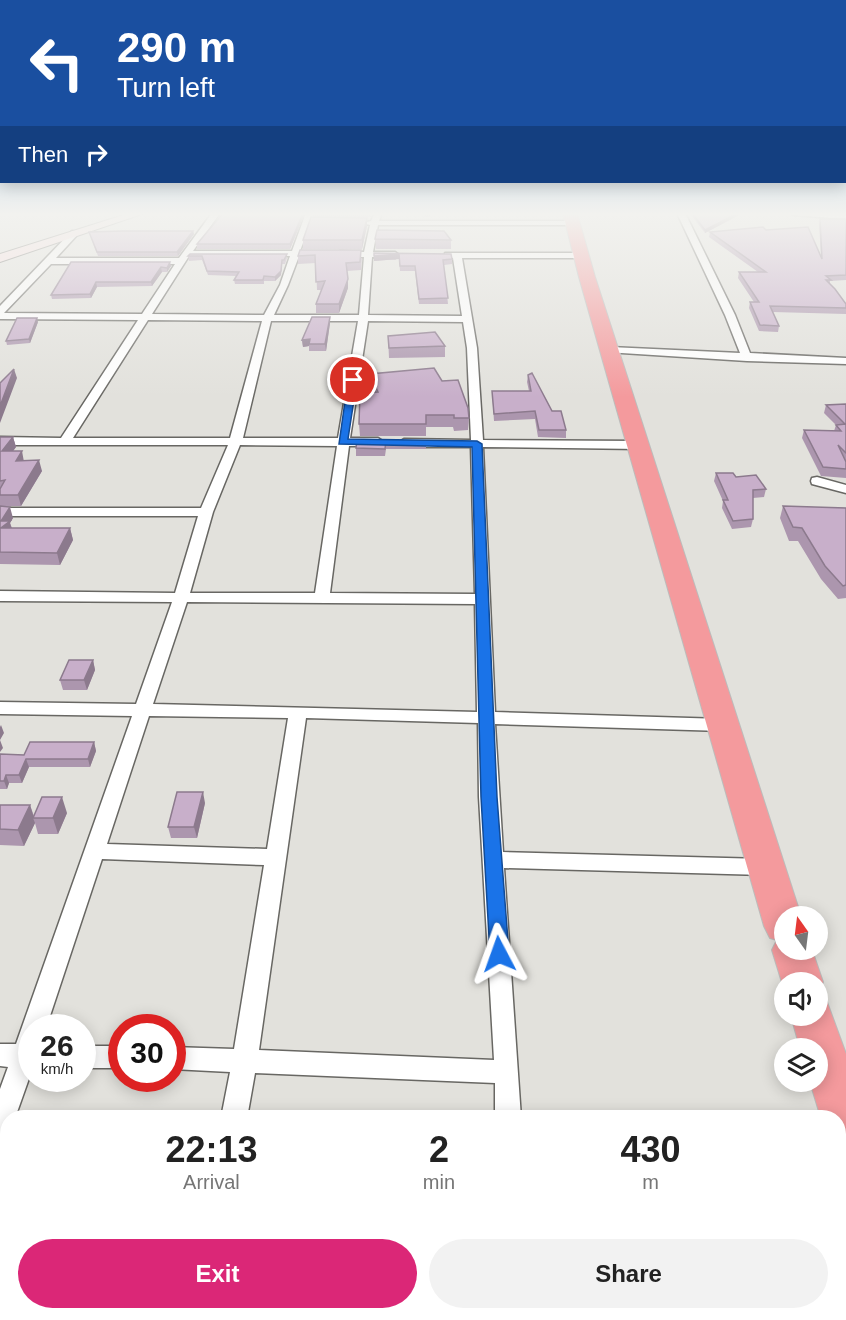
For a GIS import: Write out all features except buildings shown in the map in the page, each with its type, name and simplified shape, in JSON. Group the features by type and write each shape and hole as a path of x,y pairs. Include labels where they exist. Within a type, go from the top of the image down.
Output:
{"highway":[{"path":"586,275 640,445 778,906"},
{"path":"815,1026 842,1110"}],"street":[{"path":"0,314 36,275"},
{"path":"66,441 173,275"},
{"path":"39,1014 181,597 206,512 236,440 267,319 288,275"},
{"path":"322,596 342,442 363,317 367,275"},
{"path":"460,275 468,319 477,444 486,717 508,1110"},
{"path":"711,275 747,358"},
{"path":"0,314 267,319 363,317 468,319"},
{"path":"610,350 846,361"},
{"path":"0,441 236,440 640,445"},
{"path":"816,482 846,489"},
{"path":"0,512 206,512"},
{"path":"0,596 483,598"},
{"path":"0,708 298,712 723,726"},
{"path":"235,1110 298,712"},
{"path":"94,851 276,857"},
{"path":"493,860 766,867"},
{"path":"186,1058 507,1072"},
{"path":"4,1110 18,1063"}],"route":[{"path":"353,380 342,442 477,444 489,797 499,954"}]}
